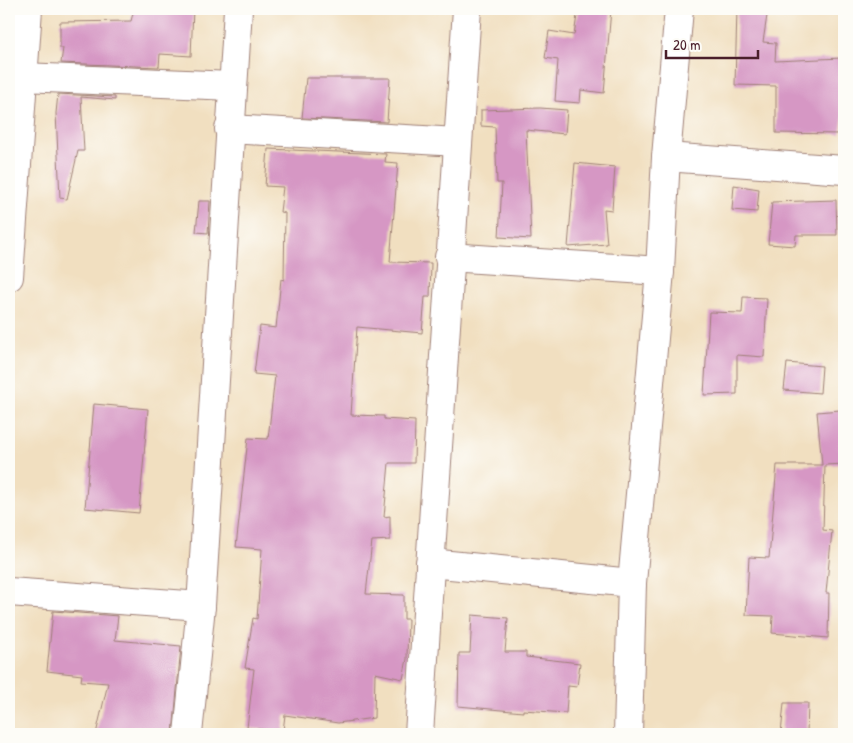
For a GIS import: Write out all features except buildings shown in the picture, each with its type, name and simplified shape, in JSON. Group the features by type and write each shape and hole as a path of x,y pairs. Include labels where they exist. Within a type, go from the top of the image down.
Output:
{"street":[{"path":"9,277 14,123 23,77 28,9"},
{"path":"188,734 201,606 238,9"},
{"path":"419,734 449,257 467,9"},
{"path":"628,734 632,583 660,271 666,157 679,9"},
{"path":"23,77 232,86"},
{"path":"230,129 458,142"},
{"path":"666,157 844,170"},
{"path":"449,257 660,271"},
{"path":"430,563 632,583"},
{"path":"9,592 201,606"}]}
